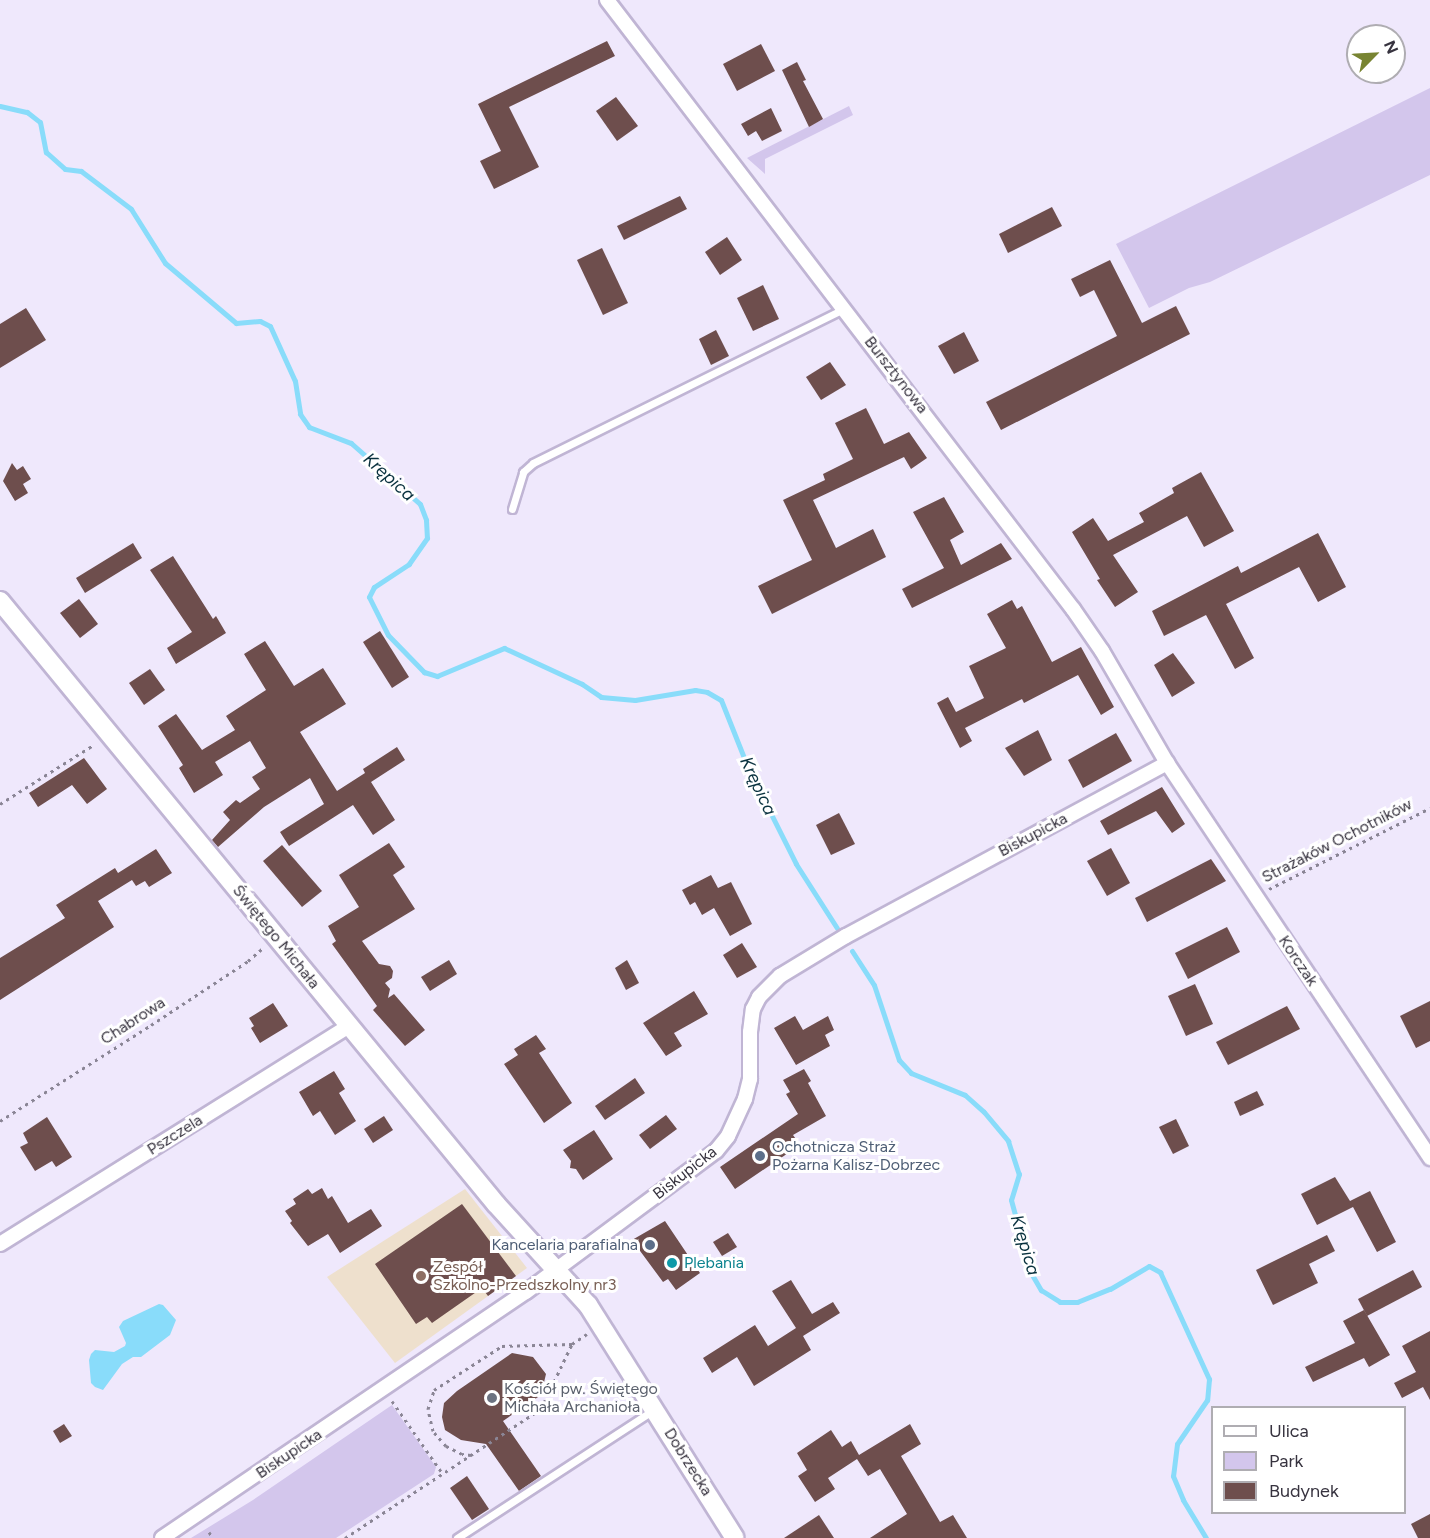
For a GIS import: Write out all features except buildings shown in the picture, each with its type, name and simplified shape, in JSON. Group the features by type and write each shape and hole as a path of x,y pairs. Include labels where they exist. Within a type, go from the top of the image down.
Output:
{"street":[{"name":"Bursztynowa","path":"608,0 1073,609 1107,660 1167,764"},
{"name":"Świętego Michała","path":"0,601 522,1235 555,1271"},
{"name":"Korczak","path":"1167,764 1430,1158"},
{"name":"Biskupicka","path":"162,1538 555,1271 701,1165 728,1137 745,1100 750,1079 750,1032 753,1009 769,984 802,961 846,936 1167,764"},
{"name":"Pszczela","path":"0,1244 349,1026"},
{"name":"Dobrzecka","path":"555,1271 601,1324 735,1538"}],"lane":[{"path":"512,509 523,472 533,463 845,308"},
{"path":"457,1538 655,1409"}],"path":[{"path":"0,804 109,734"},
{"name":"Strażaków Ochotników","path":"1254,896 1430,808"},
{"name":"Chabrowa","path":"0,1121 248,962 275,936"},
{"path":"345,1538 541,1409 572,1344 601,1324"},
{"path":"472,1455 462,1454 446,1446 433,1431 428,1409 434,1390 502,1346 572,1344"},
{"path":"384,1389 443,1474"},
{"path":"209,1532 213,1538"}],"shaded area":[{"name":"Zespół Szkolno-Przedszkolny nr3","path":"465,1189 527,1268 395,1363 327,1277"}],"green space":[{"path":"1430,88 1430,175 1210,282 1189,288 1149,308 1116,244"},
{"path":"849,106 853,115 765,159 765,174 747,158"},
{"path":"392,1405 436,1467 434,1474 336,1538 191,1538 253,1500"}],"water":[{"path":"159,1304 163,1305 176,1320 170,1335 141,1357 133,1357 122,1364 103,1390 95,1387 91,1383 89,1360 91,1354 95,1350 114,1352 125,1346 126,1343 119,1327 123,1321"}],"waterway":[{"name":"Krępica","path":"0,106 27,112 40,122 46,152 65,169 81,171 131,209 165,263 236,323 260,321 270,326 295,381 300,414 309,427 351,443 420,504 426,520 427,538 409,564 374,587 369,597 388,635 424,672 437,676 504,648 582,684 601,697 635,700 695,690 707,692 721,700 748,768 796,864 837,928"},
{"name":"Krępica","path":"852,951 874,985 899,1060 911,1073 965,1095 984,1112 1008,1141 1019,1174 1011,1200 1031,1273 1041,1290 1060,1302 1077,1302 1110,1289 1149,1266 1160,1272 1209,1379 1207,1400 1177,1444 1173,1476 1183,1500 1206,1538"}],"place":[{"name":"Ochotnicza Straż Pożarna Kalisz-Dobrzec","path":"760,1156"},
{"name":"Kancelaria parafialna","path":"650,1245"},
{"name":"Plebania","path":"672,1263"},
{"name":"Zespół Szkolno-Przedszkolny nr3","path":"421,1276"},
{"name":"Kościół pw. Świętego Michała Archanioła","path":"492,1398"}]}
